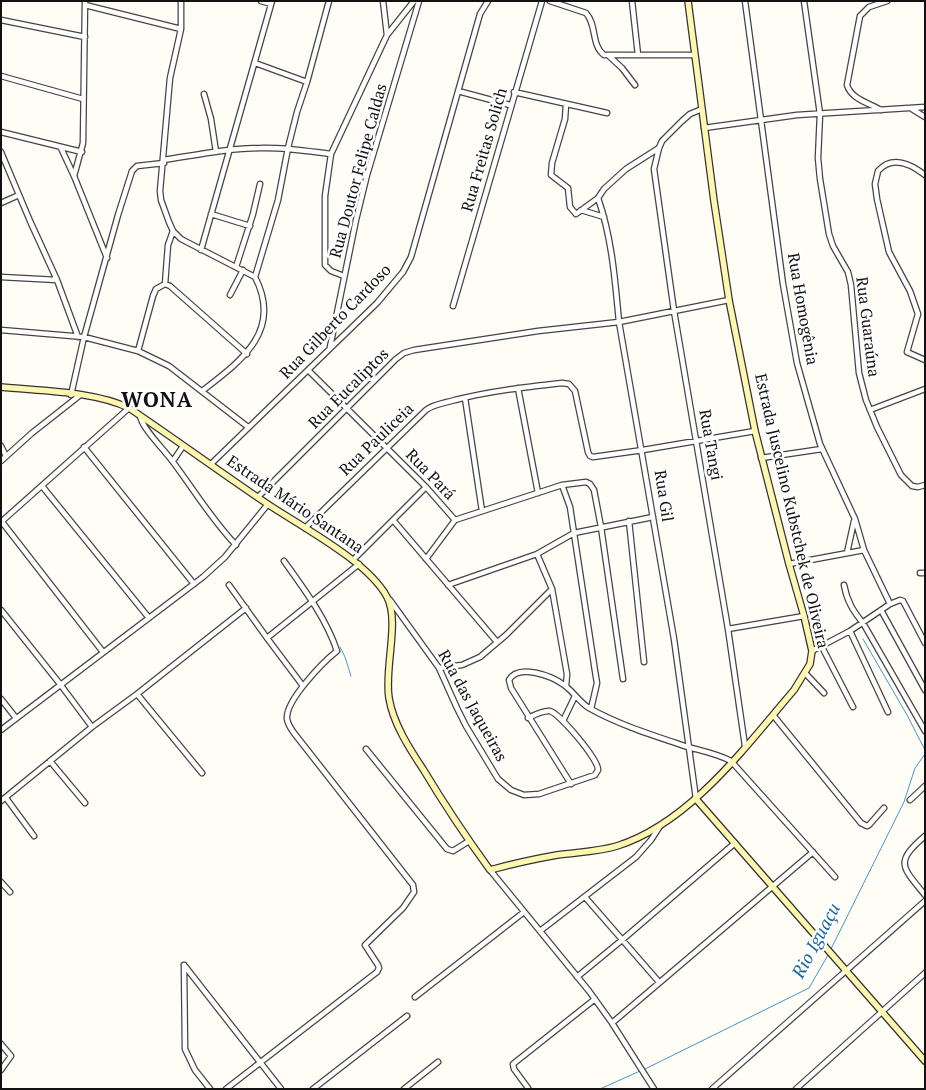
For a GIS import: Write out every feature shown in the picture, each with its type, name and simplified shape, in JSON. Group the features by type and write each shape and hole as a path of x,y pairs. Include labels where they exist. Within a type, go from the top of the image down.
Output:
{"street":[{"path":"181,1 181,29 170,78 161,200 173,231 181,239 254,277 262,291 264,317 256,340 246,354 202,392"},
{"path":"201,250 272,3 261,1"},
{"path":"254,277 278,200 297,112 329,1"},
{"path":"383,1 387,35"},
{"path":"344,276 331,271 325,264 325,196 331,154 387,35 414,1"},
{"name":"Rua Doutor Felipe Caldas","path":"330,348 356,220 376,142 419,1"},
{"name":"Rua Gilberto Cardoso","path":"211,464 391,287 403,272 411,257 480,14 488,1"},
{"name":"Rua Freitas Solich","path":"453,306 510,105 542,1"},
{"path":"550,1 586,13 594,27 599,50 604,55 695,55"},
{"path":"632,1 638,55"},
{"name":"Estrada Juscelino Kubstchek de Oliveira","path":"490,870 558,855 590,852 616,846 638,837 660,824 696,799 732,761 794,690 806,674 810,664 812,651 761,458 729,300 688,1"},
{"name":"Rua Homogênia","path":"745,1 783,284 795,353 822,449 855,518 864,550 890,604"},
{"name":"Rua Guaraúna","path":"804,1 820,114 818,158 820,179 829,234 833,246 848,272 855,320 859,373 870,410 901,475 912,486 925,485"},
{"path":"882,110 855,97 851,94 847,85 860,16 869,7 887,1"},
{"path":"74,176 82,152 85,3 181,29"},
{"path":"1,20 85,36"},
{"path":"609,56 622,68 634,85"},
{"path":"255,63 307,82"},
{"path":"1,76 84,99"},
{"path":"458,91 510,105"},
{"path":"514,92 607,113"},
{"path":"204,94 211,119 216,152"},
{"path":"566,104 564,126 552,163 551,175 568,188 570,207 576,214 598,198 604,189 626,169 658,148 666,137 690,114 702,109"},
{"path":"704,128 820,114 925,107"},
{"path":"912,109 925,117"},
{"path":"1,132 82,152"},
{"path":"61,148 107,259"},
{"path":"71,395 84,337 121,206 132,171 137,166 231,150 288,148 331,154"},
{"name":"Rua Tangi","path":"658,148 654,169 674,311 728,629 745,746"},
{"path":"1,152 57,280 78,337"},
{"path":"925,175 916,168 904,163 888,163 878,171 876,184 889,252 910,292 918,314 907,352 925,360"},
{"path":"236,267 250,226 260,184"},
{"path":"1,202 19,195"},
{"name":"Rua Gil","path":"598,198 604,217 614,270 619,322 674,639 696,799"},
{"path":"581,210 604,217"},
{"path":"211,214 250,226"},
{"path":"165,284 168,244 173,231"},
{"path":"230,295 243,270"},
{"path":"1,277 57,280"},
{"path":"165,284 170,286 246,354"},
{"path":"138,351 153,296 156,289 165,284"},
{"name":"Rua Eucaliptos","path":"258,497 346,408 404,353 507,336 619,322 729,300"},
{"path":"1,330 84,337 138,351 168,366 248,427"},
{"name":"Rua Pará","path":"308,370 426,487 455,520 562,485 586,482 594,490 601,527"},
{"name":"Rua Pauliceia","path":"305,528 426,410 431,406 465,398 518,388 562,383 569,384 575,391 589,454 593,456 642,450"},
{"name":"Estrada Mário Santana","path":"1,387 108,400 129,408 359,564 388,597"},
{"path":"518,388 538,493"},
{"path":"870,410 925,390"},
{"path":"1,461 32,433 79,396"},
{"path":"465,398 482,511"},
{"path":"103,652 1,522 129,408"},
{"path":"140,416 144,425 173,461 215,521 236,544"},
{"path":"642,450 755,431"},
{"path":"1,446 6,456"},
{"path":"173,461 183,446"},
{"path":"84,447 194,584"},
{"path":"761,458 822,449"},
{"path":"562,485 570,507 596,677 595,694 591,709"},
{"path":"42,486 149,618"},
{"path":"353,560 426,487"},
{"path":"1,730 214,568 268,504"},
{"path":"448,585 537,554 574,533 654,517"},
{"path":"847,553 855,518"},
{"path":"393,520 497,642"},
{"path":"426,559 455,520"},
{"path":"629,521 644,662"},
{"path":"601,527 623,678"},
{"path":"789,564 864,550"},
{"path":"537,554 552,589 567,674 566,686"},
{"path":"226,1089 377,972 379,968 365,945 403,908 412,896 414,888 289,725 287,718 288,708 295,695 337,651 312,601 284,561"},
{"path":"267,638 359,564"},
{"path":"229,585 303,686"},
{"path":"844,585 849,603 863,623 925,731"},
{"path":"440,668 471,662 480,657 552,589"},
{"path":"388,597 392,617 388,682 389,700 407,743 468,841 595,999 654,1089"},
{"name":"Rua das Jaqueiras","path":"388,597 440,668 466,726 498,779 511,790 524,795 539,794 595,775 598,770 596,761 563,721"},
{"path":"812,651 850,631 899,600 903,602 925,643"},
{"path":"34,836 4,800 92,727 138,694 246,608"},
{"path":"1,610 92,727"},
{"path":"881,610 925,690"},
{"path":"728,629 804,616"},
{"path":"850,631 888,712"},
{"path":"822,647 853,707"},
{"path":"571,784 511,688 509,680 514,674 538,673 566,686 591,709 619,722 732,761 834,877"},
{"path":"806,674 824,693"},
{"path":"138,694 202,773"},
{"path":"528,718 549,711 563,721 575,696"},
{"path":"1,699 16,718"},
{"path":"773,715 861,823 869,825 884,808"},
{"path":"366,749 447,848 453,851 468,841"},
{"path":"50,761 85,803"},
{"path":"910,800 925,786"},
{"path":"696,799 880,1012 923,1057"},
{"path":"688,805 705,809"},
{"path":"540,931 636,857 651,840 660,824"},
{"path":"925,836 905,855 904,861 905,867 925,895"},
{"path":"577,976 735,843"},
{"path":"612,1024 813,852"},
{"path":"1,882 10,892"},
{"path":"585,896 659,982"},
{"path":"712,1089 925,901"},
{"path":"415,997 524,912"},
{"path":"210,1089 195,1070 185,1049 184,965 281,1089"},
{"path":"796,1089 925,973"},
{"path":"528,1088 514,1069 515,1062 595,999"},
{"path":"312,1089 407,1016"},
{"path":"1,1044 11,1056 1,1070"},
{"path":"404,1089 438,1062"}],"waterway":[{"path":"863,639 925,750"},
{"path":"340,647 351,676"},
{"name":"Rio Iguaçu","path":"831,949 904,802 915,768 925,754"},
{"name":"Rio Iguaçu","path":"643,1070 809,988 828,955"},
{"name":"Rio Iguaçu","path":"600,1089 640,1071"}],"district":[{"name":"WONA","path":"157,401"}]}
